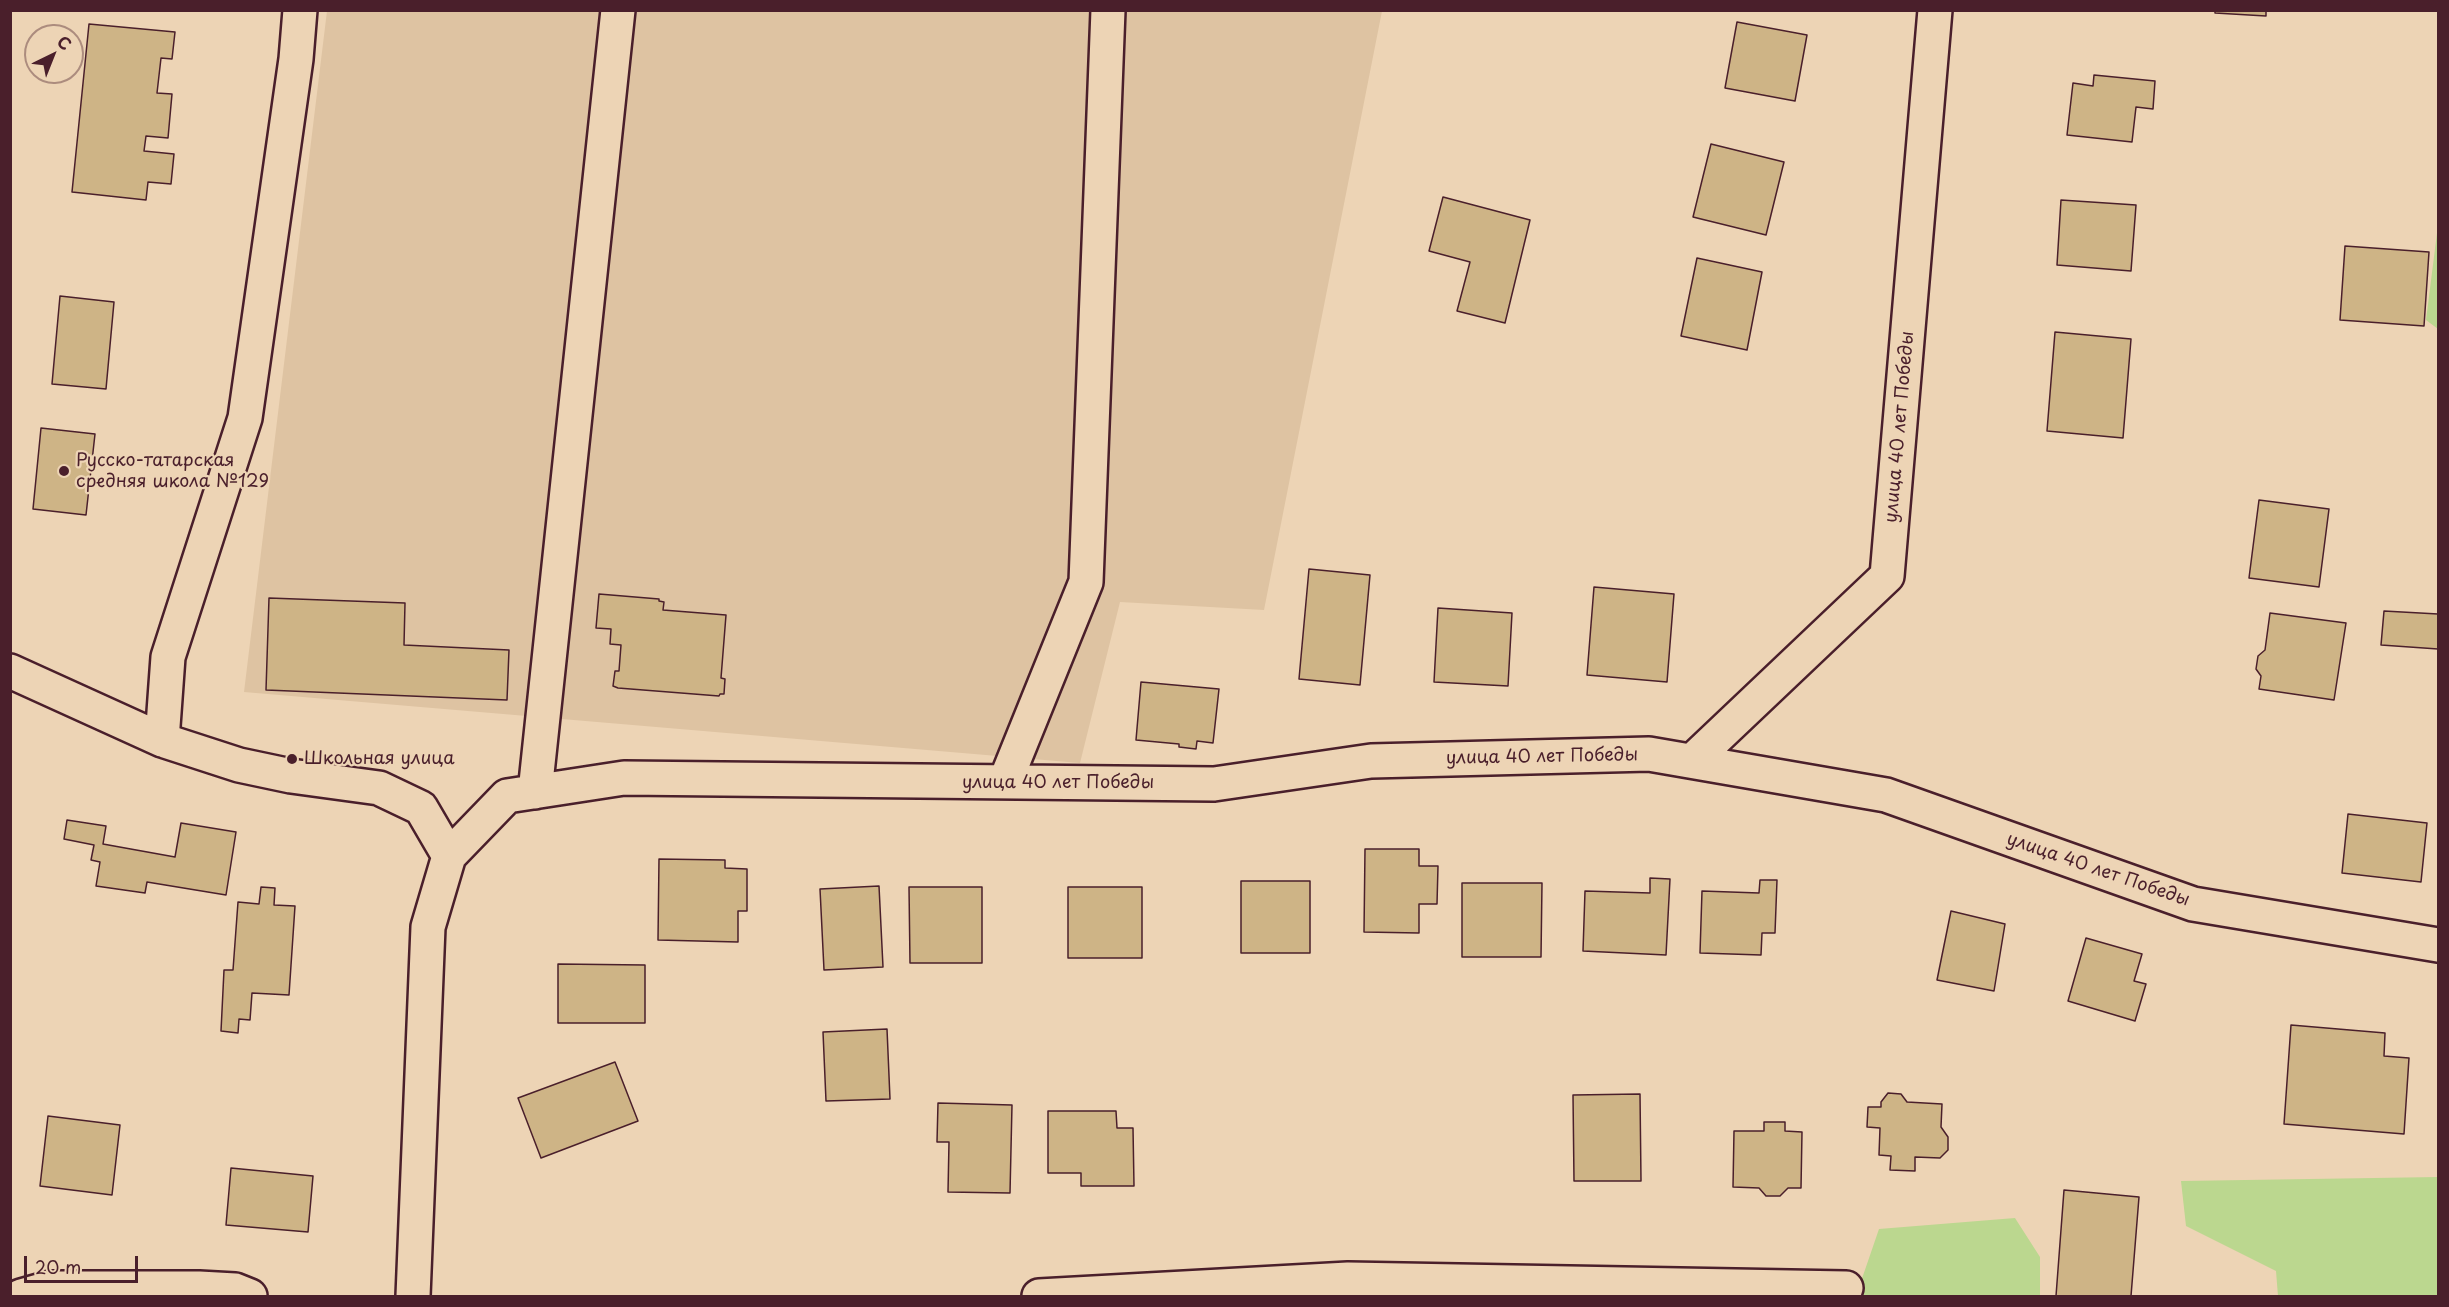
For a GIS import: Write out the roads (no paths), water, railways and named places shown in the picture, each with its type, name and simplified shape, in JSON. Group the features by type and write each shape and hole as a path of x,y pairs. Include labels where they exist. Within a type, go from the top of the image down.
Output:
{"street":[{"path":"162,740 168,657 244,418 296,59 300,10"},
{"path":"535,792 618,10"},
{"path":"1005,782 1086,582 1108,10"},
{"name":"улица 40 лет Победы","path":"1692,761 1887,576 1935,10"},
{"path":"10,671 162,740 239,765 291,776 379,788 421,808 449,856 428,927 413,1296"},
{"name":"улица 40 лет Победы","path":"449,856 507,796 624,778 1214,784 1371,760 1649,754 1886,795 2193,904 2439,945"},
{"path":"1039,1296 1348,1279 1846,1288"},
{"path":"21,1296 49,1288 187,1288 235,1290 250,1296"}],"place":[{"name":"Русско-татарская средняя школа №129","path":"64,471"},
{"name":"Школьная улица","path":"292,759"}]}
